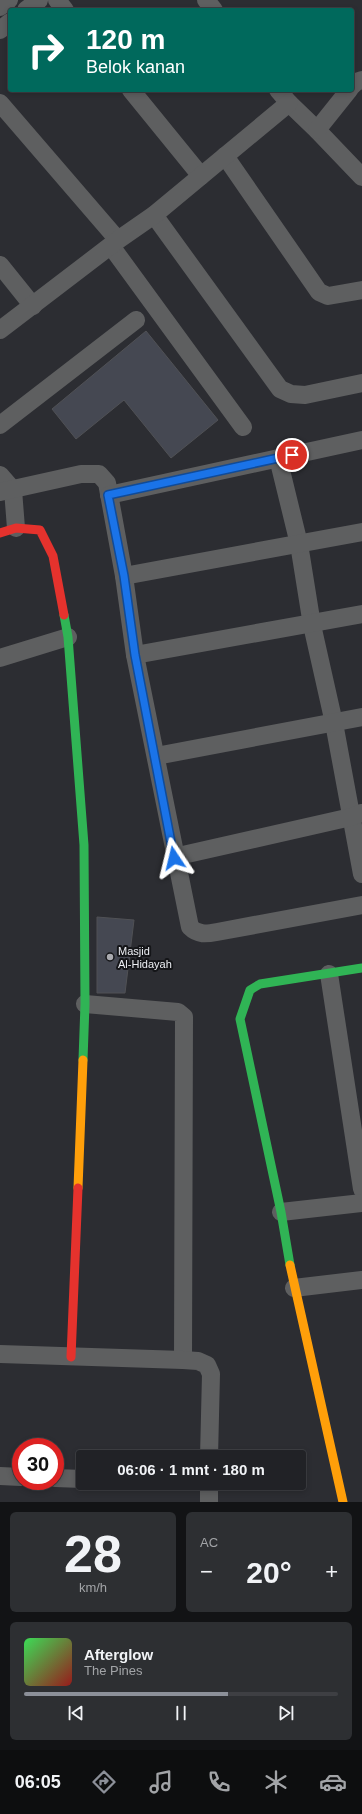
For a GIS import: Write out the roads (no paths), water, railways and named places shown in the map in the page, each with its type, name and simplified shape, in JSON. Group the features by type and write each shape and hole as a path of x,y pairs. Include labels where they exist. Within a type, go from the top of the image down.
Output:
{"street":[{"path":"0,7 9,0"},
{"path":"29,8 39,0"},
{"path":"57,0 63,8"},
{"path":"206,0 212,8"},
{"path":"0,30 8,24"},
{"path":"133,92 201,176"},
{"path":"317,130 347,92"},
{"path":"0,330 114,243 154,215 225,156 283,96 362,177"},
{"path":"0,103 114,243 242,427"},
{"path":"225,156 319,292 328,296 362,290"},
{"path":"154,215 280,389 291,394 305,395 362,383"},
{"path":"0,265 32,306"},
{"path":"0,425 136,320"},
{"path":"108,495 362,440"},
{"path":"278,458 298,544 312,625 334,723 357,814 362,874"},
{"path":"6,491 81,474 99,474 107,483 124,576 135,655 156,756 174,858 187,921 190,927 195,932 203,934 362,905"},
{"path":"0,475 6,491 8,530 40,530 53,556 68,637 84,845 85,1004 71,1357"},
{"path":"124,576 362,532"},
{"path":"135,655 312,625 362,614"},
{"path":"0,658 68,637"},
{"path":"156,756 362,718"},
{"path":"174,858 357,814"},
{"path":"343,1502 294,1288 281,1212 240,1019 250,990 260,984 362,968"},
{"path":"329,974 362,1189"},
{"path":"85,1004 178,1012 184,1017 183,1360"},
{"path":"281,1212 362,1203"},
{"path":"294,1288 362,1280"},
{"path":"0,1354 183,1360 198,1361 207,1364 211,1374 210,1450"},
{"path":"0,1476 12,1477"},
{"path":"64,1478 76,1478"},
{"path":"209,1490 209,1502"}],"place":[{"name":"Masjid Al-Hidayah","path":"110,957"}]}
